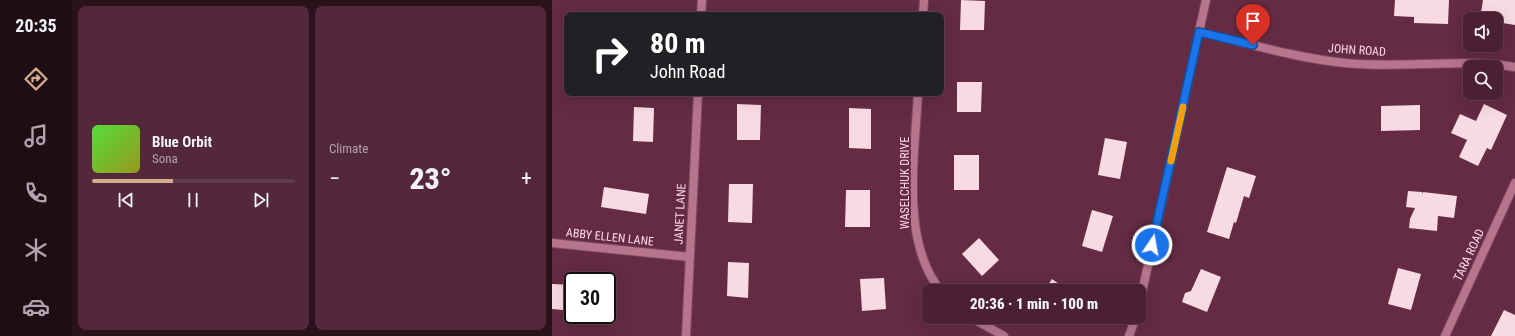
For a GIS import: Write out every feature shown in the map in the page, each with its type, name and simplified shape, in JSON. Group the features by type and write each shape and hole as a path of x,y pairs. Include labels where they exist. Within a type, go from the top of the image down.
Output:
{"street":[{"path":"701,12 702,0"},
{"path":"923,12 924,0"},
{"path":"1144,284 1206,0"},
{"name":"JOHN ROAD","path":"1199,32 1294,54 1344,63 1375,65 1472,63 1515,66"},
{"name":"JANET LANE","path":"686,336 698,96"},
{"name":"WASELCHUK DRIVE","path":"918,96 914,179 914,219 923,262 936,284"},
{"name":"TARA ROAD","path":"1445,336 1515,184"},
{"name":"ABBY ELLEN LANE","path":"552,243 690,257"},
{"path":"983,324 1004,336"},
{"path":"1129,336 1133,324"}],"building":[{"path":"961,0 985,1 984,30 960,30"},
{"path":"1395,0 1449,0 1448,24 1414,23 1414,17 1394,16"},
{"path":"1483,0 1515,0 1515,25 1503,23 1503,12 1481,12"},
{"path":"957,82 982,82 981,112 957,112"},
{"path":"737,104 761,105 760,140 737,140"},
{"path":"1484,104 1507,115 1491,150 1487,148 1478,166 1459,157 1467,140 1451,133 1460,114 1476,121"},
{"path":"1420,105 1420,130 1381,131 1381,106"},
{"path":"634,107 654,108 653,142 633,141"},
{"path":"849,108 871,109 871,149 849,148"},
{"path":"1105,138 1127,142 1120,179 1098,175"},
{"path":"954,155 979,155 979,190 954,190"},
{"path":"1227,167 1256,176 1249,198 1244,196 1236,223 1234,222 1229,239 1207,232"},
{"path":"729,184 753,184 752,223 728,222"},
{"path":"604,187 649,194 646,214 601,207"},
{"path":"846,190 870,190 870,227 845,227"},
{"path":"1408,191 1422,192 1422,194 1423,192 1457,196 1454,218 1438,216 1437,231 1409,228 1410,219 1415,208 1406,207"},
{"path":"1092,210 1113,216 1102,252 1082,246"},
{"path":"979,238 999,260 982,276 962,254"},
{"path":"728,262 749,263 748,298 727,296"},
{"path":"1398,268 1421,274 1411,310 1388,304"},
{"path":"1201,269 1221,277 1207,312 1182,302 1185,293 1191,291"},
{"path":"884,278 886,309 862,311 860,279"},
{"path":"1052,279 1059,284 1049,284"},
{"path":"552,284 564,285 564,310 552,309"},
{"path":"1504,310 1515,315 1515,336 1491,336"}],"slow traffic":[{"path":"1171,161 1183,107"}],"route":[{"path":"1152,245 1199,32 1253,45"}]}
